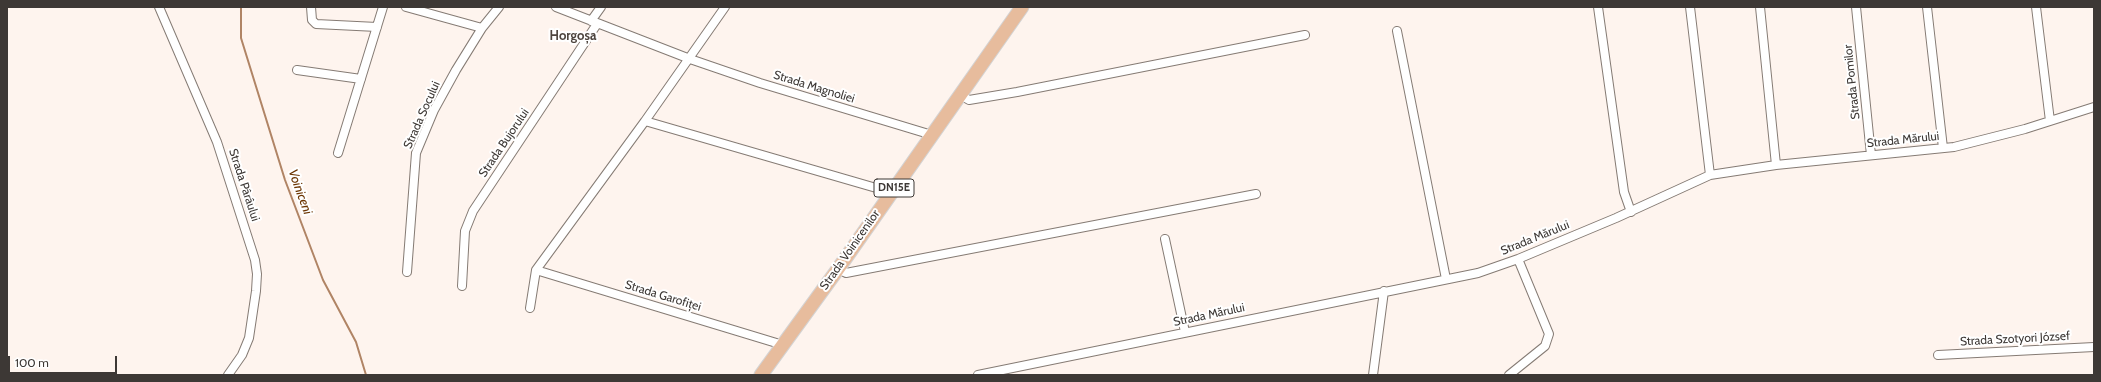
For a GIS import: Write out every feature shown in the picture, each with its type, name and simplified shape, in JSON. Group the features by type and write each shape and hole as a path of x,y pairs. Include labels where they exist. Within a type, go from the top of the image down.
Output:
{"main road":[{"name":"Strada Voinicenilor","path":"765,373 890,192 1022,7"}],"street":[{"name":"Strada Pârâului","path":"159,7 217,142 255,260 257,274 256,299 250,338 242,355 228,375"},
{"path":"311,7 312,20 316,24 377,27"},
{"path":"338,153 383,7"},
{"path":"406,7 482,28"},
{"name":"Strada Socului","path":"407,272 416,153 434,110 456,70 482,28 499,7"},
{"name":"Strada Magnoliei","path":"556,7 690,59 932,135"},
{"name":"Strada Bujorului","path":"462,286 465,231 473,211 594,22 601,7"},
{"path":"530,308 536,270 690,59 725,7"},
{"path":"1598,7 1624,192 1631,212"},
{"path":"1690,7 1710,175"},
{"path":"1760,7 1776,165"},
{"name":"Strada Pomilor","path":"1856,7 1871,155"},
{"path":"1927,7 1943,148"},
{"path":"2036,7 2050,121"},
{"path":"1396,31 1446,279"},
{"path":"960,95 969,100 1017,92 1304,35"},
{"path":"297,70 361,79"},
{"name":"Strada Mărului","path":"978,375 1478,273 1518,259 1631,212 1710,175 1776,165 1943,148 1966,144 2050,121 2094,107"},
{"path":"645,121 890,192"},
{"path":"838,269 846,273 1256,194"},
{"path":"1164,238 1185,332"},
{"path":"1509,375 1545,346 1549,334 1518,259"},
{"name":"Strada Garofiței","path":"536,270 783,345"},
{"path":"1373,375 1384,292"},
{"name":"Strada Szotyori József","path":"1938,355 2094,346"}],"waterway":[{"name":"Voiniceni","path":"241,7 241,38 285,180 323,280 356,342 366,375"}],"district":[{"name":"Horgoșa","path":"573,36"}]}
